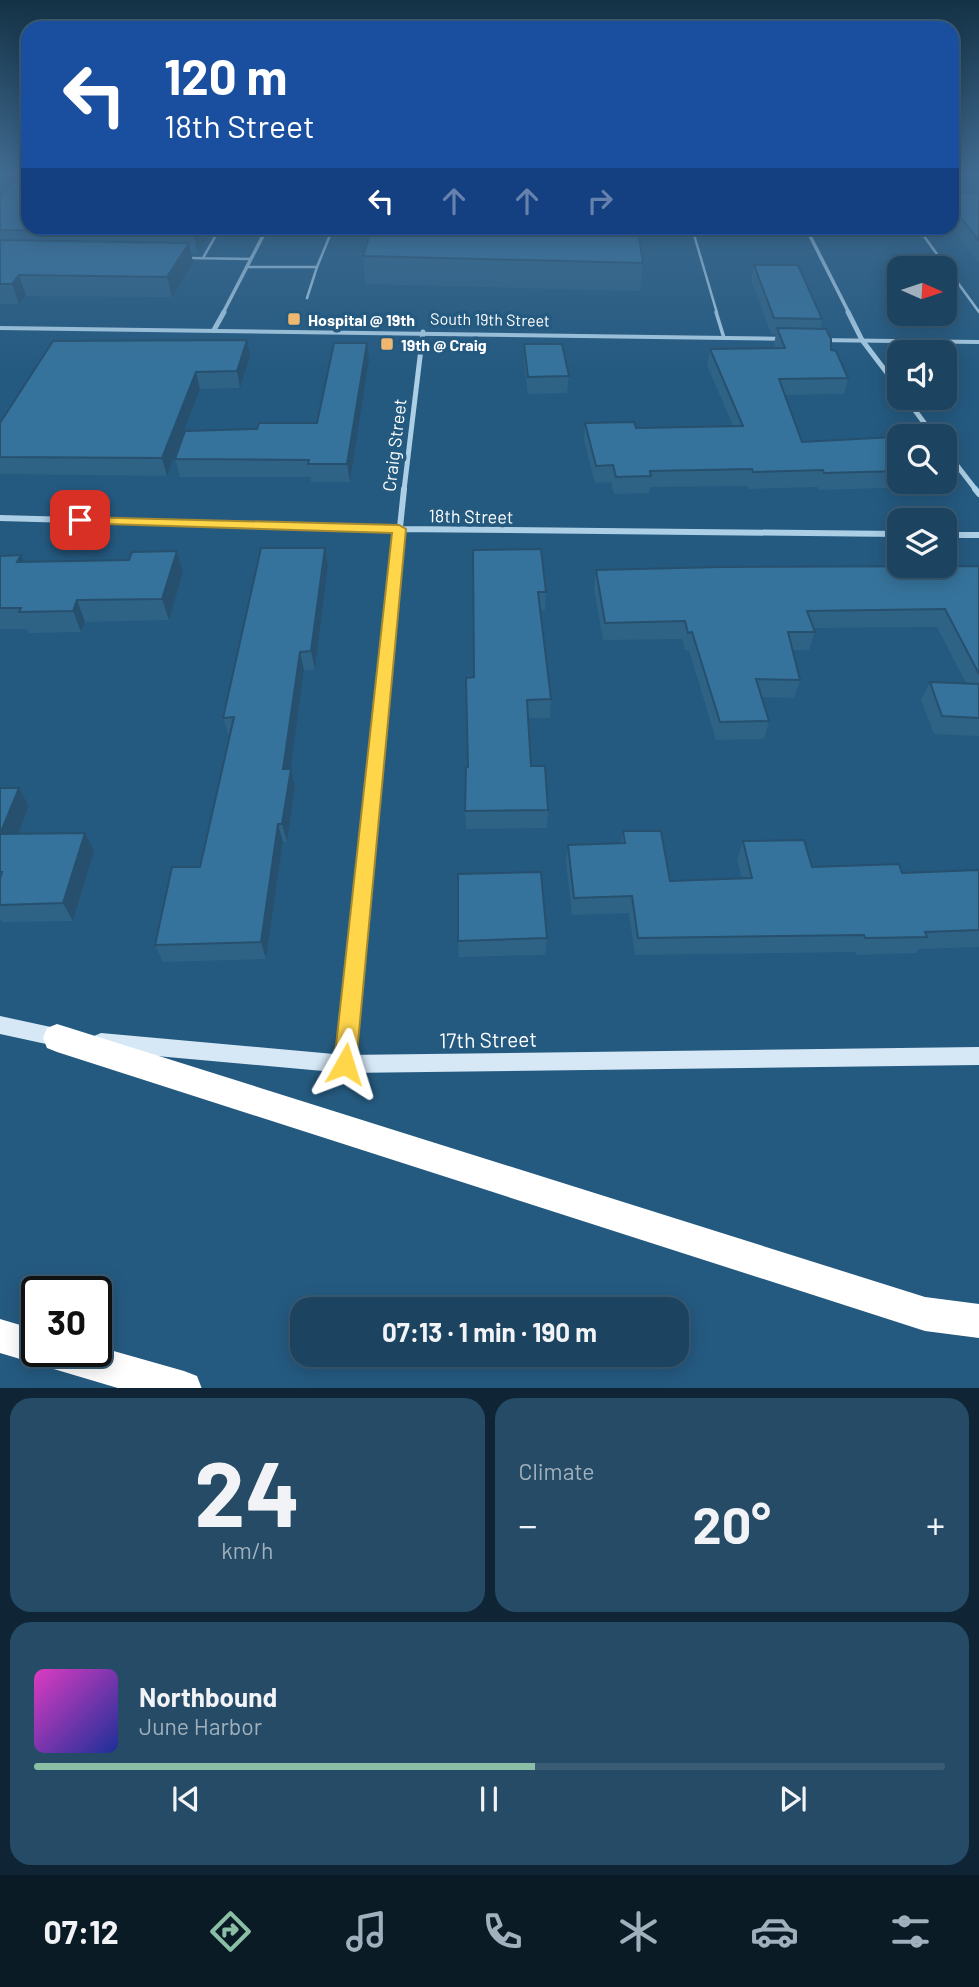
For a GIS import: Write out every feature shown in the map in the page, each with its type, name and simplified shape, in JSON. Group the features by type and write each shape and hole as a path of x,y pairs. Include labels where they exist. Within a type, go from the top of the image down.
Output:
{"highway":[{"path":"57,1038 912,1310 979,1321"},
{"path":"0,1336 21,1342"},
{"path":"109,1367 184,1388"}],"main road":[{"name":"17th Street","path":"0,1025 57,1038 345,1064 979,1056"}],"street":[{"path":"214,330 261,240"},
{"path":"812,240 862,341 887,373"},
{"name":"South 19th Street","path":"0,328 979,342"},
{"name":"Craig Street","path":"345,1064 399,529 423,332"},
{"path":"957,466 979,494"},
{"name":"18th Street","path":"0,518 399,529 887,534"},
{"path":"957,535 979,535"}],"lane":[{"path":"203,258 213,240"},
{"path":"307,298 328,240"},
{"path":"695,240 724,338"},
{"path":"927,240 979,312"},
{"path":"176,258 251,259"},
{"path":"246,267 317,267"}],"building":[{"path":"0,240 189,243 167,277 19,275 12,284 0,284"},
{"path":"368,240 639,240 643,263 363,256"},
{"path":"754,265 798,265 822,319 774,318"},
{"path":"777,328 826,329 831,339 831,350 836,351 848,378 779,379 802,442 887,437 887,471 753,472 752,469 650,471 651,476 616,477 613,465 596,466 585,423 634,422 636,428 743,426 710,349 785,348"},
{"path":"247,340 237,371 196,372 162,458 0,457 0,423 53,341"},
{"path":"334,343 367,343 347,464 308,464 309,460 175,459 185,431 257,429 259,423 317,423"},
{"path":"524,344 562,344 569,376 528,377"},
{"path":"261,548 325,548 311,651 300,652 283,769 291,769 282,824 278,824 261,942 155,945 172,867 200,867 234,717 223,718"},
{"path":"541,549 546,592 538,592 551,699 527,700 531,766 545,766 548,810 465,811 468,767 466,678 474,677 473,550"},
{"path":"177,551 162,599 77,600 73,611 19,612 21,608 0,608 0,556 21,555 17,562 129,560 132,552"},
{"path":"887,566 887,578 957,578 957,566 979,566 979,674 945,609 807,611 815,632 788,632 800,680 756,679 769,721 720,722 692,632 688,633 685,621 605,623 596,570"},
{"path":"930,682 979,684 979,718 942,716"},
{"path":"0,788 19,788 0,834"},
{"path":"623,831 661,831 670,881 752,878 743,841 804,840 812,867 899,864 902,873 979,870 979,930 925,932 927,937 865,938 864,935 638,938 632,896 574,898 568,845 625,843"},
{"path":"85,833 63,903 0,905 0,834"},
{"path":"541,872 547,938 458,941 458,874"}],"place":[{"name":"Hospital @ 19th","path":"294,319"},
{"name":"19th @ Craig","path":"387,344"}],"route":[{"path":"80,520 399,529 345,1064"}]}
